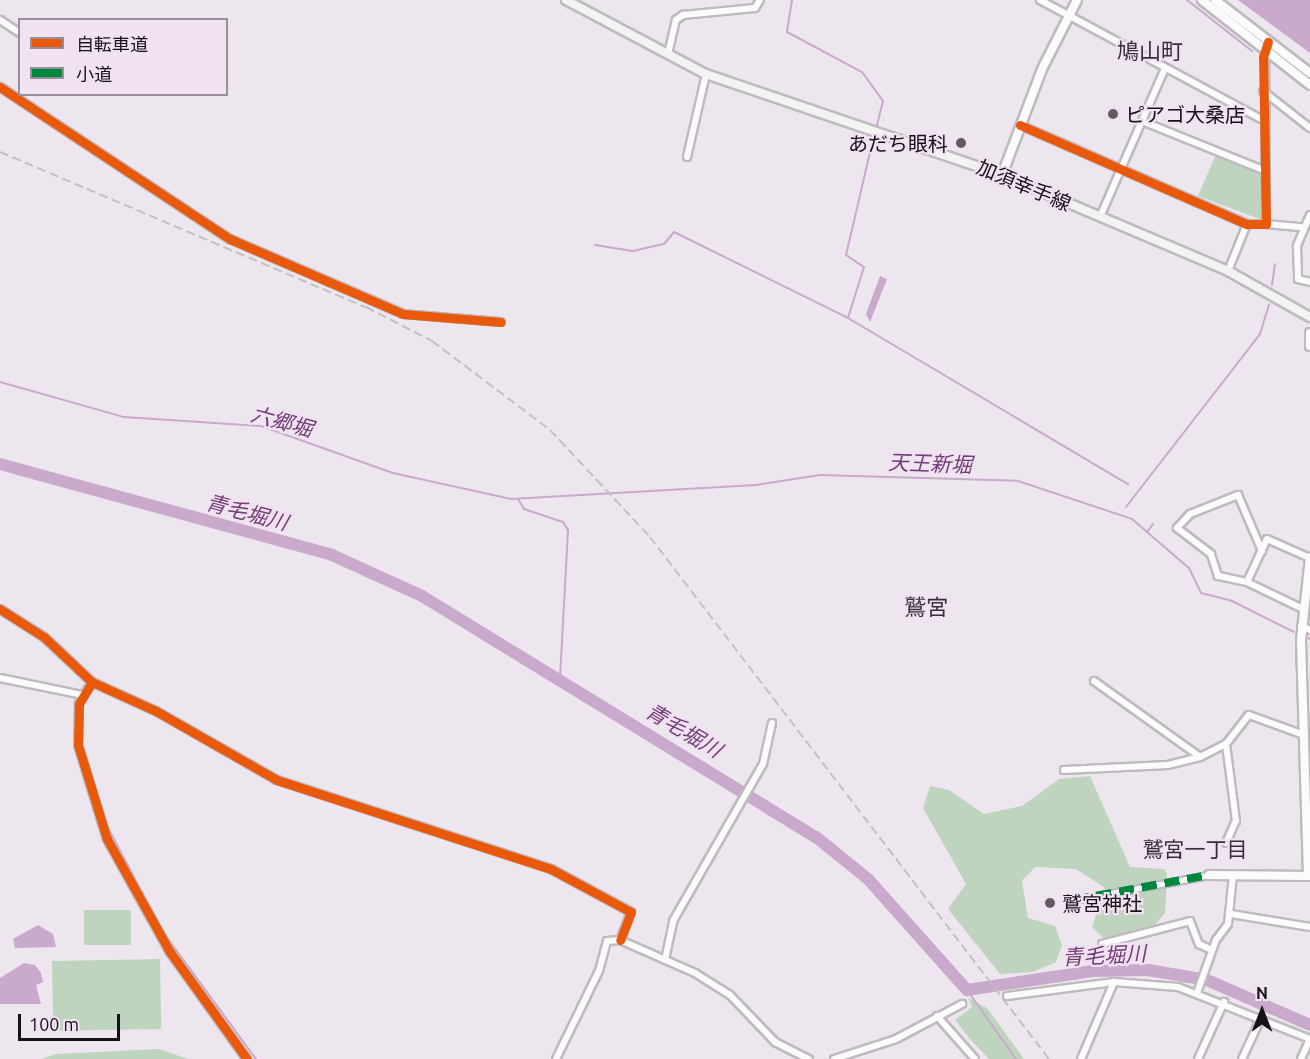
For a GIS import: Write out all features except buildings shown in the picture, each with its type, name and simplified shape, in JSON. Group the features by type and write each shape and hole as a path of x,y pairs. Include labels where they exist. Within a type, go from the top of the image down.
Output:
{"main road":[{"name":"加須幸手線","path":"566,0 706,74 1002,175 1228,271 1310,317"}],"street":[{"path":"668,54 676,20 683,15 755,8 759,0"},
{"path":"1040,0 1265,121"},
{"path":"1002,175 1020,125 1077,0"},
{"path":"1202,0 1310,73"},
{"path":"1215,0 1310,85"},
{"path":"0,20 18,32"},
{"path":"1266,45 1263,91 1266,224"},
{"path":"1100,218 1165,68"},
{"path":"687,157 706,74"},
{"path":"0,87 230,239 403,314 501,322"},
{"path":"1263,91 1310,128"},
{"path":"1142,121 1266,171"},
{"path":"1020,125 1247,224 1302,227"},
{"path":"1310,215 1302,227 1298,279 1310,282"},
{"path":"1228,271 1247,224"},
{"path":"1310,333 1310,346"},
{"path":"1262,551 1238,495 1190,514 1177,528 1211,554 1218,576 1247,582 1303,609"},
{"path":"1074,900 1209,875 1309,876 1307,747 1304,735 1301,626 1310,557 1267,539 1247,582"},
{"path":"0,609 44,637 92,682 156,711 277,780 551,869 631,912 620,940"},
{"path":"1301,626 1310,630"},
{"path":"0,678 83,695"},
{"path":"1094,681 1200,757"},
{"path":"92,682 83,695 77,730 80,760 107,839 170,952 248,1059"},
{"path":"1064,770 1168,765 1200,757 1226,744 1249,715 1304,735"},
{"path":"665,960 673,921 765,760 772,723"},
{"path":"1226,744 1236,821 1226,843"},
{"path":"1198,991 1212,951 1230,914 1233,875"},
{"path":"1230,914 1310,927"},
{"path":"1102,944 1190,921 1199,944 1212,951"},
{"path":"556,1059 599,971 607,941 620,940 665,960 730,995 774,1042 797,1058 809,1059"},
{"path":"1081,1059 1114,982"},
{"path":"1007,996 1114,982 1198,991 1310,1039 1300,1059"},
{"path":"1198,1059 1224,1002"},
{"path":"834,1059 896,1039 962,1004"},
{"path":"937,1016 975,1059"},
{"path":"1242,1059 1261,1018"}],"green space":[{"path":"1216,154 1262,175 1262,220 1198,196"},
{"path":"1090,776 1130,867 1164,869 1167,874 1165,913 1148,933 1110,945 1092,927 1105,888 1076,869 1035,867 1022,881 1028,918 1055,926 1062,945 1056,962 1033,972 1000,974 948,909 966,884 923,808 930,786 949,790 984,814 1022,806 1059,779"},
{"path":"84,910 131,910 131,945 84,945"},
{"path":"160,959 161,1029 53,1031 52,961"},
{"path":"968,998 987,1008 1024,1059 989,1059 970,1039 955,1020 972,1007"},
{"path":"159,1049 188,1059 41,1059 56,1054"}],"shaded area":[{"path":"1238,0 1310,0 1310,53"},
{"path":"880,276 887,279 870,322 866,314"},
{"path":"38,925 53,934 56,947 15,948 13,939"},
{"path":"24,963 35,965 41,973 43,982 36,985 41,1004 0,1004 0,978"}],"waterway":[{"path":"792,0 787,32 862,72 883,101 876,130"},
{"path":"1187,0 1252,51"},
{"path":"874,135 846,255 864,267 848,318 1128,484"},
{"path":"595,245 633,251 664,244 674,232 848,318"},
{"path":"1272,285 1275,264"},
{"path":"1126,507 1260,334 1269,304"},
{"name":"天王新堀","path":"0,382 124,417 261,426 393,473 511,499 756,485 820,475 1018,481 1132,519 1189,568 1201,593 1232,601 1294,632"},
{"name":"青毛堀川","path":"0,464 332,555 422,596 816,837 868,879 967,990 1093,971 1148,970 1207,980 1310,1025"},
{"path":"518,499 524,509 563,522 568,530 560,679"},
{"path":"1147,532 1153,524"},
{"name":"天王新堀","path":"1306,637 1310,639"},
{"path":"104,820 163,932 256,1059"},
{"path":"967,990 1016,1059"}],"railway":[{"path":"0,152 366,307 432,341 550,430 650,537 1049,1059"}],"marked path":[{"path":"1074,900 1209,875"}],"cycle path":[{"path":"1020,125 1247,224 1266,224 1263,57 1268,42"},
{"path":"0,87 230,239 403,314 501,322"},
{"path":"0,609 44,637 92,682 156,711 277,780 551,869 631,912 620,940"},
{"path":"92,682 79,704 78,745 107,839 170,952 247,1059"}],"place":[{"name":"ピアゴ大桑店","path":"1113,114"},
{"name":"あだち眼科","path":"961,143"},
{"name":"鷲宮神社","path":"1050,903"}],"district":[{"name":"鳩山町","path":"1150,51"},
{"name":"鷲宮","path":"926,607"},
{"name":"鷲宮一丁目","path":"1195,849"}],"water label":[{"name":"六郷堀","path":"282,421"}]}
